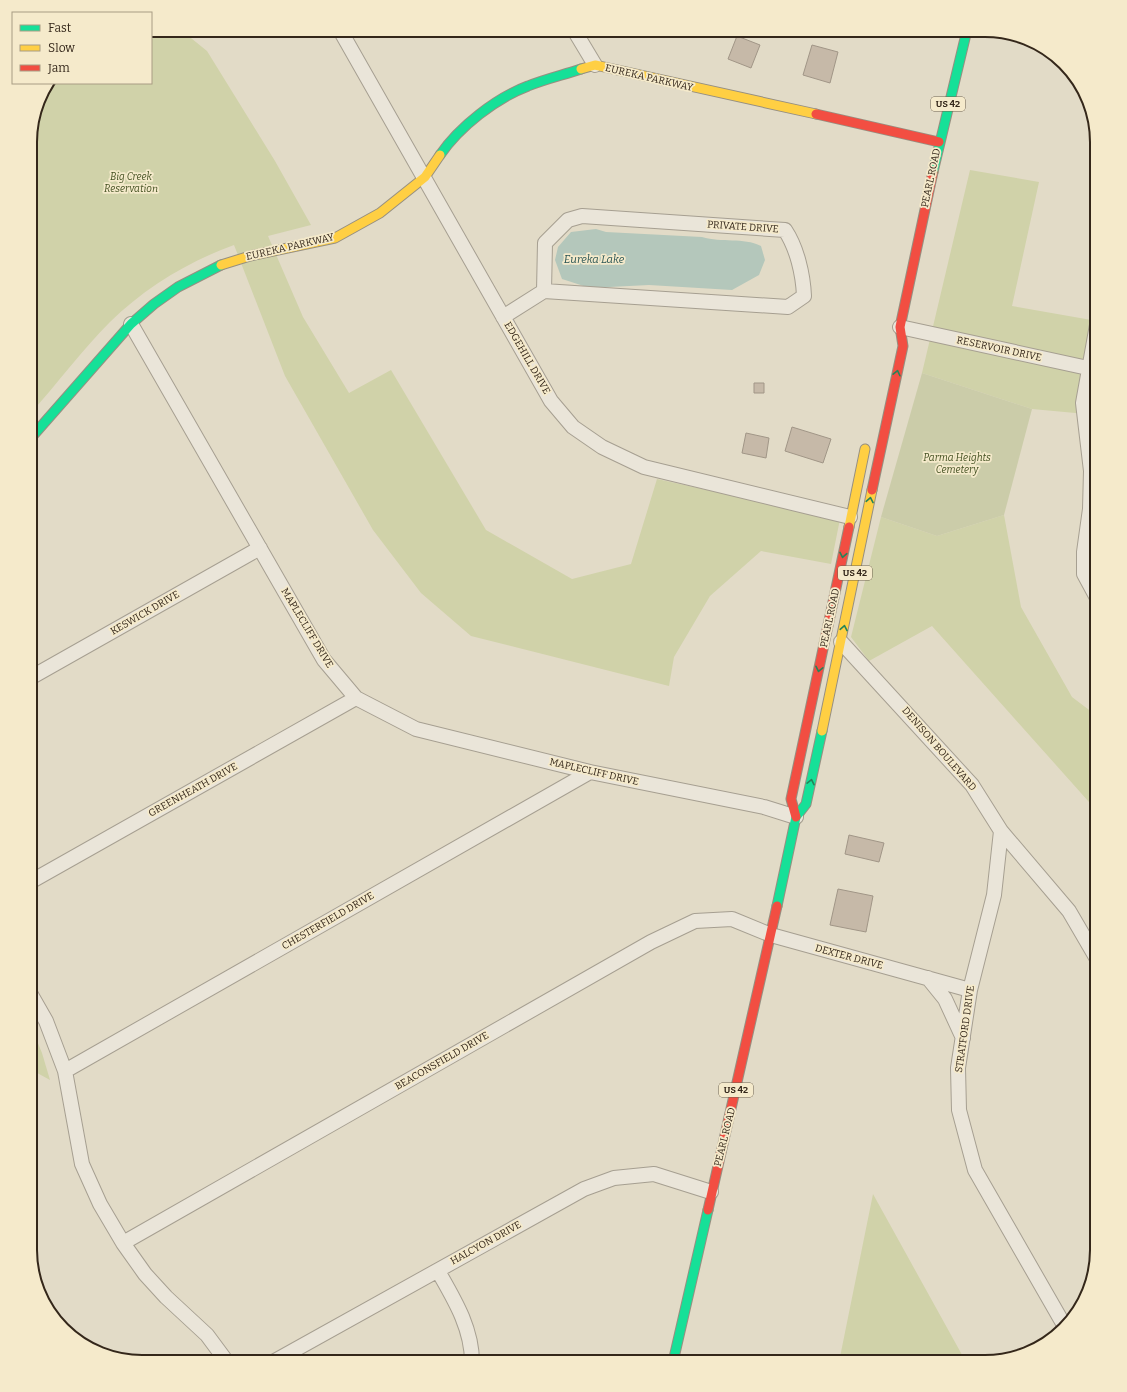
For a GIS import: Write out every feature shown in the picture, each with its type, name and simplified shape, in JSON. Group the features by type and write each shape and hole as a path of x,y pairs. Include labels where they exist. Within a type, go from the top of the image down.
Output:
{"main road":[{"name":"PEARL ROAD","path":"675,1355 711,1192 733,1105 796,817 806,804 841,642 881,443 904,346 896,332 938,142 965,37"},
{"name":"EUREKA PARKWAY","path":"37,431 131,324 154,304 178,287 220,266 250,256 334,238 380,213 425,177 450,141 488,108 527,86 595,66 938,142"},
{"name":"PEARL ROAD","path":"796,817 790,799 867,441"}],"street":[{"name":"EDGEHILL DRIVE","path":"344,37 551,401 573,427 602,447 644,466 850,517"},
{"path":"578,37 595,66"},
{"name":"PRIVATE DRIVE","path":"582,216 785,230 790,237 797,256 804,296 788,307 544,291 545,243 568,220 582,216"},
{"path":"503,317 544,291"},
{"name":"MAPLECLIFF DRIVE","path":"131,324 324,660 356,698 416,728 590,772 764,807 796,817"},
{"name":"RESERVOIR DRIVE","path":"896,332 1090,369"},
{"path":"1090,377 1083,403 1085,436 1090,465"},
{"path":"1090,510 1084,552 1084,574 1090,585"},
{"name":"KESWICK DRIVE","path":"37,674 260,548"},
{"name":"DENISON BOULEVARD","path":"841,642 972,785 1001,831 1069,911 1090,947"},
{"name":"GREENHEATH DRIVE","path":"37,878 356,698"},
{"name":"CHESTERFIELD DRIVE","path":"65,1071 590,772"},
{"name":"STRATFORD DRIVE","path":"1001,831 994,894 970,990 958,1068 959,1110 975,1170 1062,1321"},
{"name":"BEACONSFIELD DRIVE","path":"123,1243 664,936 696,921 732,919 770,935"},
{"name":"DEXTER DRIVE","path":"770,935 970,990"},
{"path":"928,978 945,999 963,1038"},
{"path":"37,1005 46,1021 65,1071 82,1164 100,1204 123,1243 145,1274 166,1298 207,1335 222,1355"},
{"name":"HALCYON DRIVE","path":"286,1355 584,1189 614,1178 654,1174 711,1192"},
{"path":"438,1271 460,1309 472,1355"}],"green space":[{"name":"Big Creek Reservation","path":"152,37 190,37 207,51 275,161 311,225 268,236 303,317 349,393 391,370 486,530 572,579 631,564 657,479 840,519 831,564 761,551 710,596 674,657 669,686 471,636 421,593 373,530 285,376 234,245 200,259 152,287 123,310 89,344 37,406 37,135 45,102 55,84 152,84"},
{"path":"970,170 1039,182 1012,306 1090,320 1090,414 1032,409 922,373"},
{"name":"Parma Heights Cemetery","path":"922,373 1032,409 1004,515 937,536 881,517"},
{"path":"1004,515 1021,607 1072,697 1090,711 1090,803 932,626 869,661 851,637 881,517 937,536"},
{"path":"37,1041 42,1053 50,1080 37,1073"},
{"path":"873,1194 962,1355 840,1355"}],"water":[{"name":"Eureka Lake","path":"596,229 606,232 702,237 717,240 754,243 761,246 765,260 759,275 732,290 649,285 590,288 562,279 555,260 558,247 571,232"}],"building":[{"path":"737,37 760,45 751,68 728,59"},
{"path":"812,45 838,52 830,83 803,75"},
{"path":"754,383 764,383 764,393 754,393"},
{"path":"792,427 831,439 823,463 785,451"},
{"path":"746,433 769,438 766,458 742,453"},
{"path":"849,835 884,843 879,862 845,854"},
{"path":"838,889 873,896 866,932 830,925"}],"traffic: fast":[{"path":"933,172 965,37"},
{"path":"440,155 457,134 479,114 503,98 534,84 581,69"},
{"path":"37,431 131,324 154,304 178,287 221,265"},
{"path":"777,906 796,817 806,804 822,731"},
{"path":"675,1355 708,1210"}],"traffic: slow":[{"path":"581,69 595,65 816,114"},
{"path":"221,265 250,256 335,238 380,213 425,177 440,155"},
{"path":"849,527 865,449"},
{"path":"822,731 872,490"}],"traffic: jam":[{"path":"816,114 939,142"},
{"path":"872,490 903,346 900,327 933,172"},
{"path":"796,817 791,799 849,527"},
{"path":"708,1210 777,906"}]}
